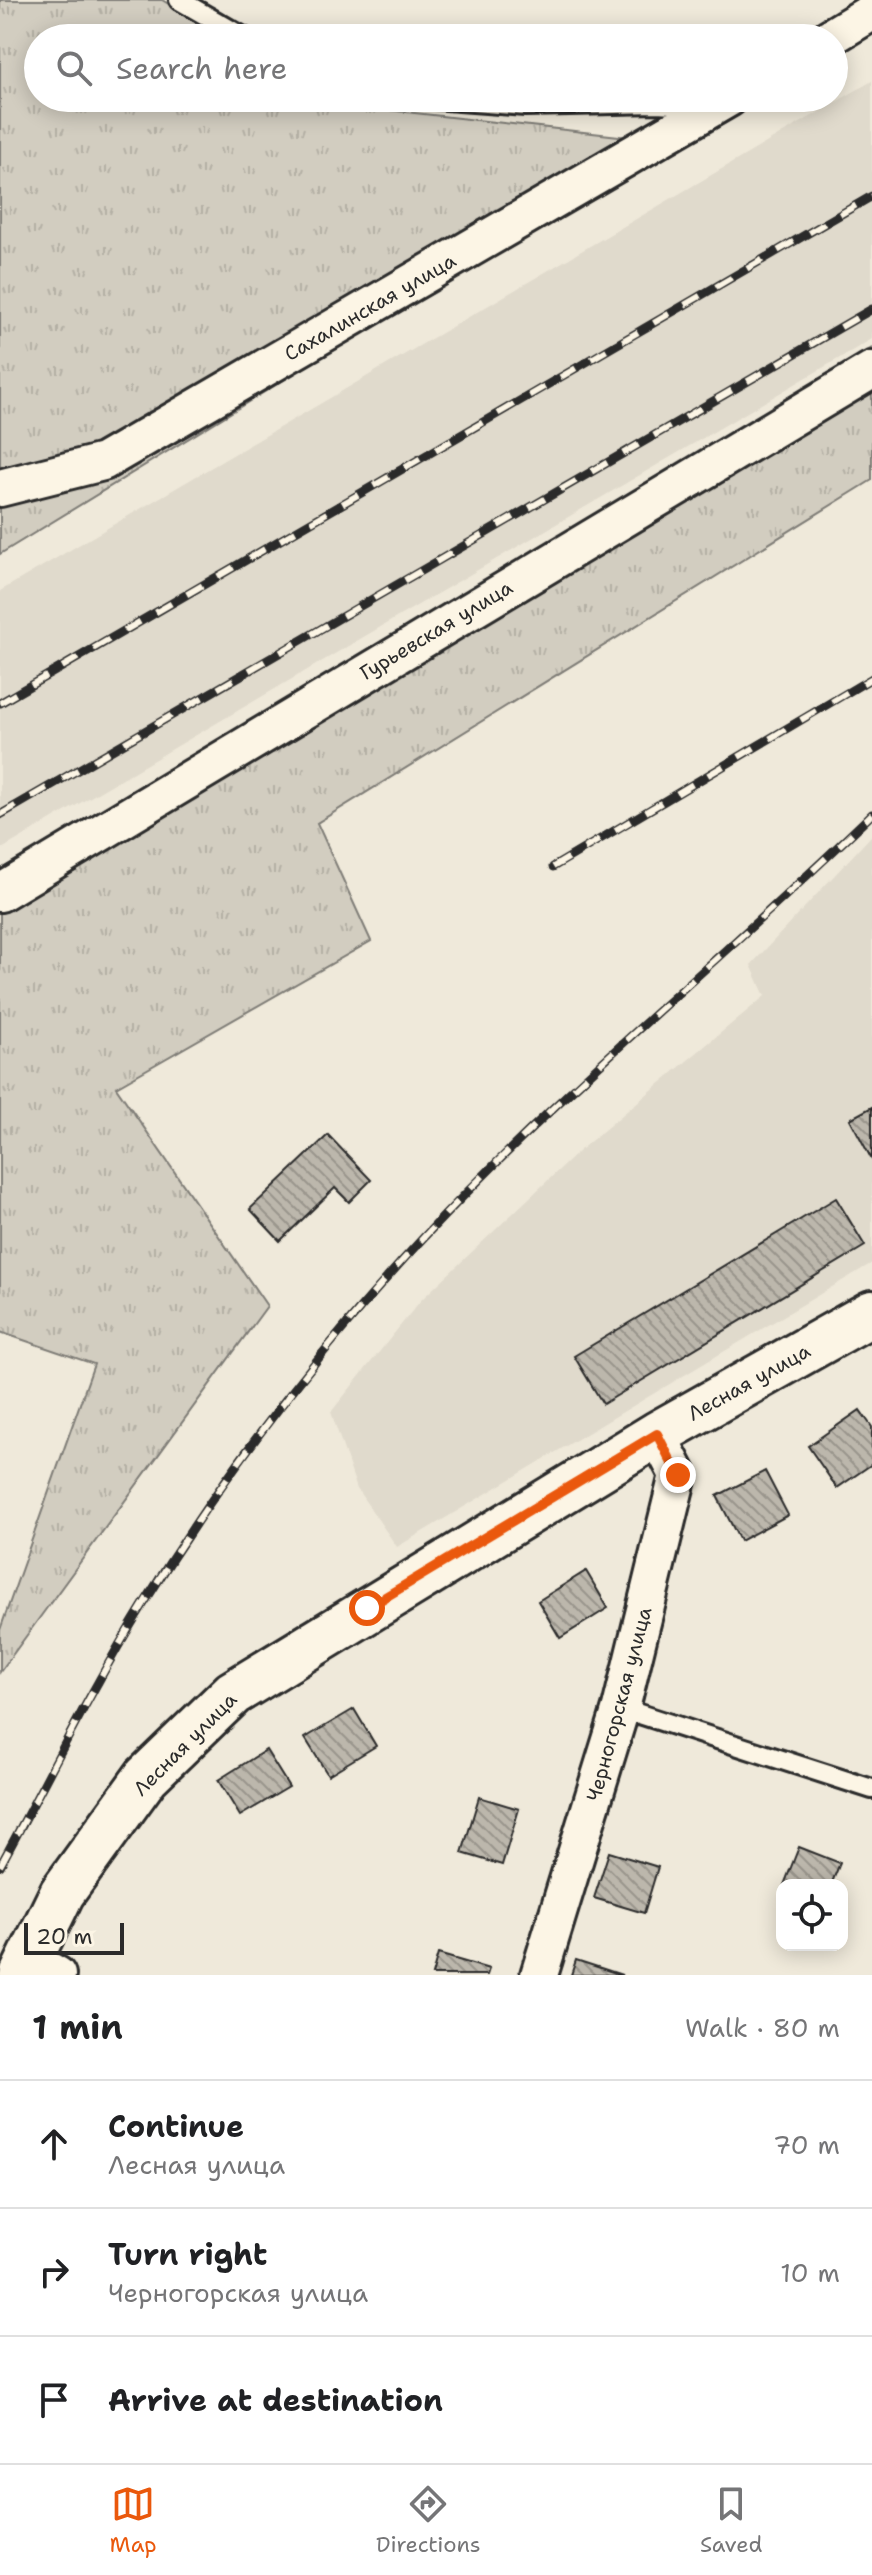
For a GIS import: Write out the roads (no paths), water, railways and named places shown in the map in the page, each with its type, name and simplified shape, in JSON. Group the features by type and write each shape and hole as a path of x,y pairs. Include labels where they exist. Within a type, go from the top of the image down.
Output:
{"main road":[{"name":"Лесная улица","path":"36,1970 62,1893 146,1777 233,1693 657,1434 872,1313"}],"street":[{"path":"848,27 872,12"},
{"name":"Сахалинская улица","path":"0,488 103,462 705,112"},
{"name":"Гурьевская улица","path":"0,893 872,370"},
{"name":"Черногорская улица","path":"539,1975 621,1708 678,1475 657,1434"}],"lane":[{"path":"179,0 221,24"},
{"path":"621,1708 872,1789"}],"railway":[{"path":"0,703 872,196"},
{"path":"0,815 872,309"},
{"path":"553,867 872,678"},
{"path":"0,1866 105,1669 174,1556 274,1414 347,1323 424,1237 532,1128 872,814"}]}
